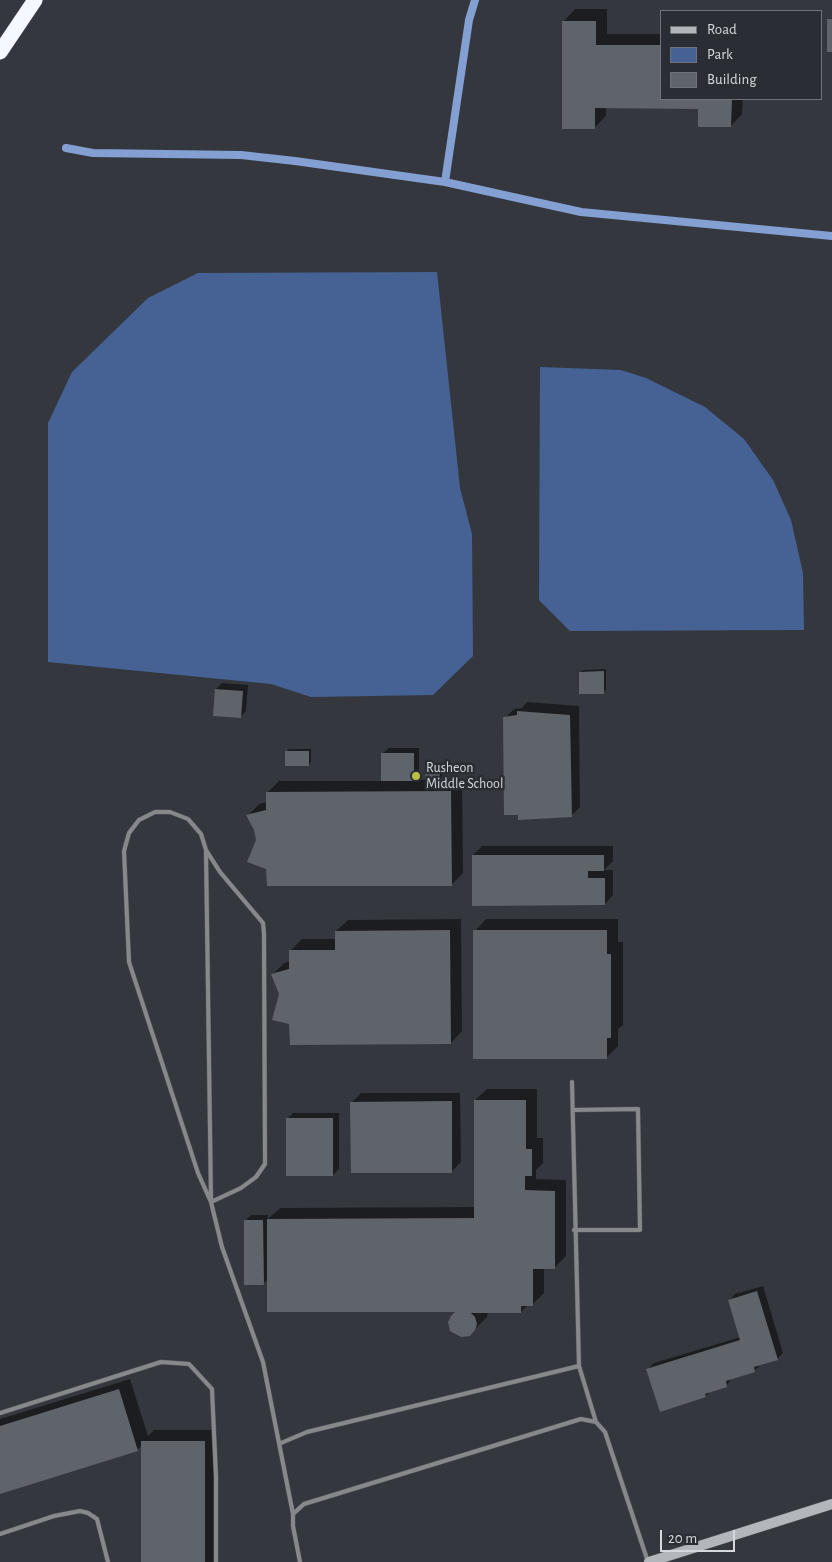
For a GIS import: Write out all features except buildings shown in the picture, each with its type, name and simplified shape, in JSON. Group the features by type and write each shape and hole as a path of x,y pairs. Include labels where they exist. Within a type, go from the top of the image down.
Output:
{"highway":[{"path":"0,52 35,0"}],"main road":[{"path":"648,1562 832,1504"}],"lane":[{"path":"211,1202 241,1188 256,1177 265,1164 264,934 262,923 220,872 206,850 201,834 188,819 170,812 155,812 139,820 128,833 124,851 128,962 198,1173 211,1202 222,1247 263,1362 280,1443 293,1514 292,1526 300,1562"},
{"path":"206,850 211,1202"},
{"path":"572,1082 574,1230 579,1366 596,1422 605,1432 648,1562"},
{"path":"573,1110 638,1109 640,1230 574,1230"},
{"path":"0,1413 161,1362 189,1364 212,1389 216,1562"},
{"path":"280,1443 307,1432 579,1366"},
{"path":"293,1514 304,1504 571,1422 581,1420 596,1422"},
{"path":"0,1534 54,1516 80,1512 88,1513 97,1519 108,1562"}],"green space":[{"path":"437,272 460,488 472,534 473,656 433,695 311,697 271,684 48,662 48,423 72,372 148,298 198,273"},
{"path":"540,367 621,370 646,378 705,407 744,439 773,480 791,520 803,573 804,630 570,631 539,600"}],"waterway":[{"path":"445,182 469,20 475,0"},
{"path":"66,148 93,153 241,155 295,161 445,182 581,212 832,236"}],"place":[{"name":"Rusheon Middle School","path":"416,776"}]}
